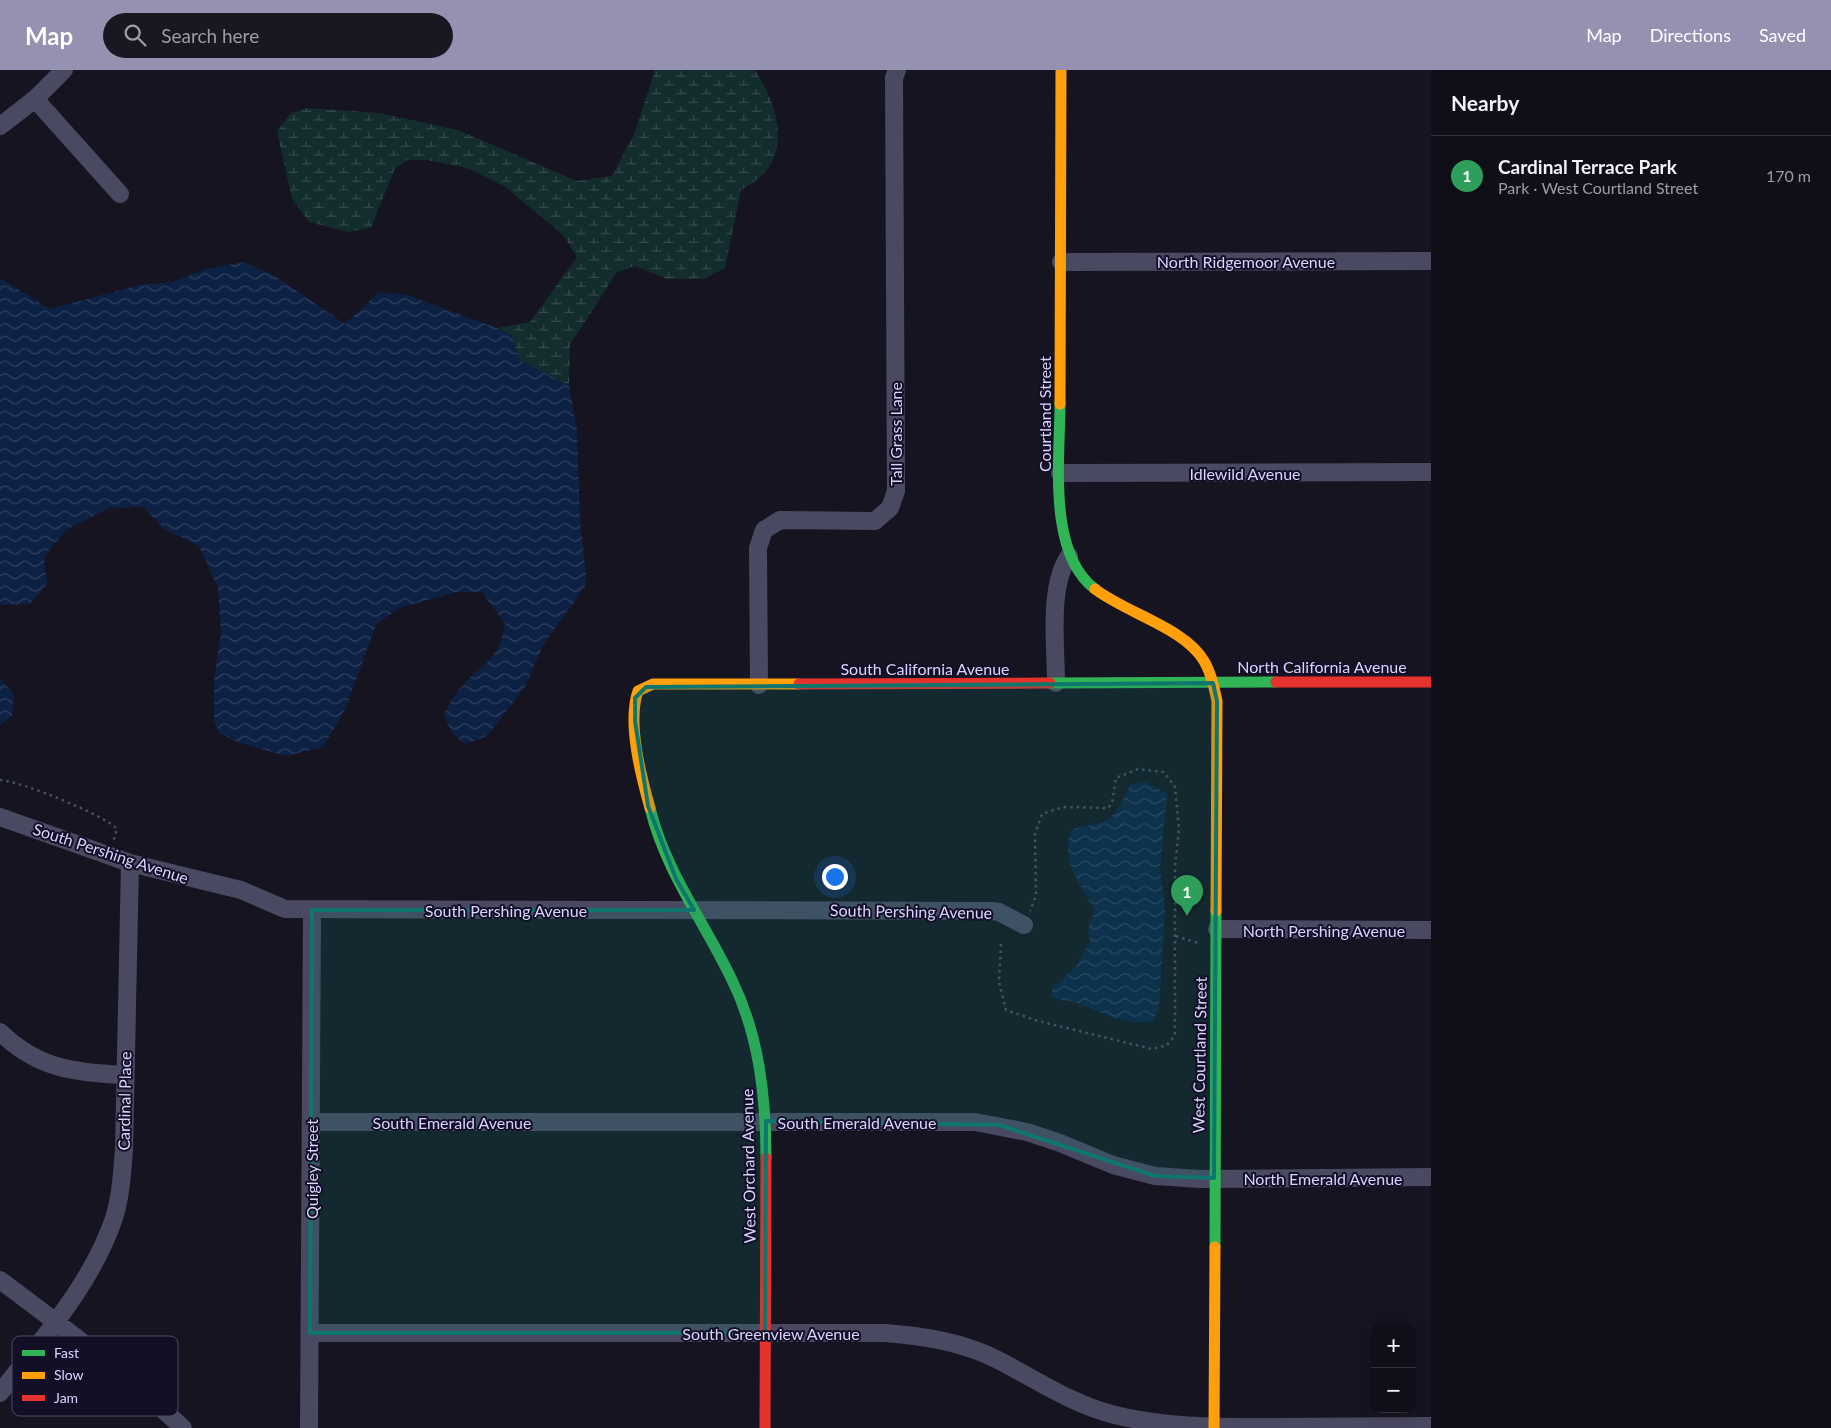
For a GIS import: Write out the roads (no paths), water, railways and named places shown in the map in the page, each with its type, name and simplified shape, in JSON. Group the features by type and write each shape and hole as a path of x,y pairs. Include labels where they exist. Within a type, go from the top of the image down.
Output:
{"street":[{"path":"0,126 35,99 64,70"},
{"name":"Tall Grass Lane","path":"759,685 758,548 764,530 780,520 875,522 890,508 896,491 894,78 897,70"},
{"name":"Courtland Street","path":"1061,70 1060,517 1062,540 1072,565 1086,584 1102,595 1184,639 1195,648 1208,667 1213,683"},
{"path":"35,99 120,194"},
{"name":"North Ridgemoor Avenue","path":"1061,262 1431,261"},
{"name":"Idlewild Avenue","path":"1060,473 1431,472"},
{"path":"1056,683 1056,602 1061,568 1069,556"},
{"name":"North California Avenue","path":"1213,683 1431,682"},
{"name":"South California Avenue","path":"638,691 653,684 1213,683"},
{"name":"West Courtland Street","path":"1213,683 1217,701 1214,1428"},
{"name":"West Orchard Avenue","path":"638,691 635,698 635,721 639,761 648,806 660,843 676,879 727,968 750,1024 762,1080 766,1121 764,1428"},
{"name":"South Pershing Avenue","path":"0,817 130,863 241,890 285,909 991,910 1024,925"},
{"name":"Cardinal Place","path":"44,1336 91,1269 114,1217 121,1186 124,1150 124,1075 130,863"},
{"name":"Quigley Street","path":"310,1428 312,910"},
{"name":"North Pershing Avenue","path":"1217,929 1431,930"},
{"path":"0,1032 13,1044 41,1062 53,1066 124,1075"},
{"name":"South Emerald Avenue","path":"312,1122 975,1122 999,1125 1060,1142 1112,1165 1155,1176 1214,1178"},
{"name":"North Emerald Avenue","path":"1214,1178 1431,1177"},
{"path":"0,1280 74,1336"},
{"name":"South Greenview Avenue","path":"310,1333 885,1333 928,1337 959,1344 997,1359 1077,1402 1108,1413 1140,1421 1176,1426 1214,1428 1431,1426"},
{"name":"Cardinal Place","path":"0,1394 12,1378"},
{"path":"170,1416 183,1428"}],"water":[{"path":"244,262 275,276 345,324 379,292 407,295 497,328 511,335 520,360 569,386 577,430 580,522 586,573 585,587 543,645 525,687 487,736 466,744 451,731 444,713 461,687 495,652 502,636 505,624 482,592 457,592 399,608 376,625 345,710 323,747 286,756 240,743 219,733 214,720 214,679 221,633 218,588 199,546 164,529 144,507 109,508 66,530 44,557 47,584 30,604 0,605 0,278 50,309 139,285 172,282 206,269"},
{"path":"0,679 14,694 12,716 0,725"},
{"path":"1146,782 1167,794 1160,869 1165,909 1159,1009 1153,1021 1134,1022 1114,1018 1077,1003 1050,996 1053,987 1075,968 1090,941 1088,928 1095,910 1078,881 1070,861 1068,851 1072,829 1103,822 1114,814 1130,785"}],"place":[{"name":"Cardinal Terrace Park","path":"1187,916"}]}
